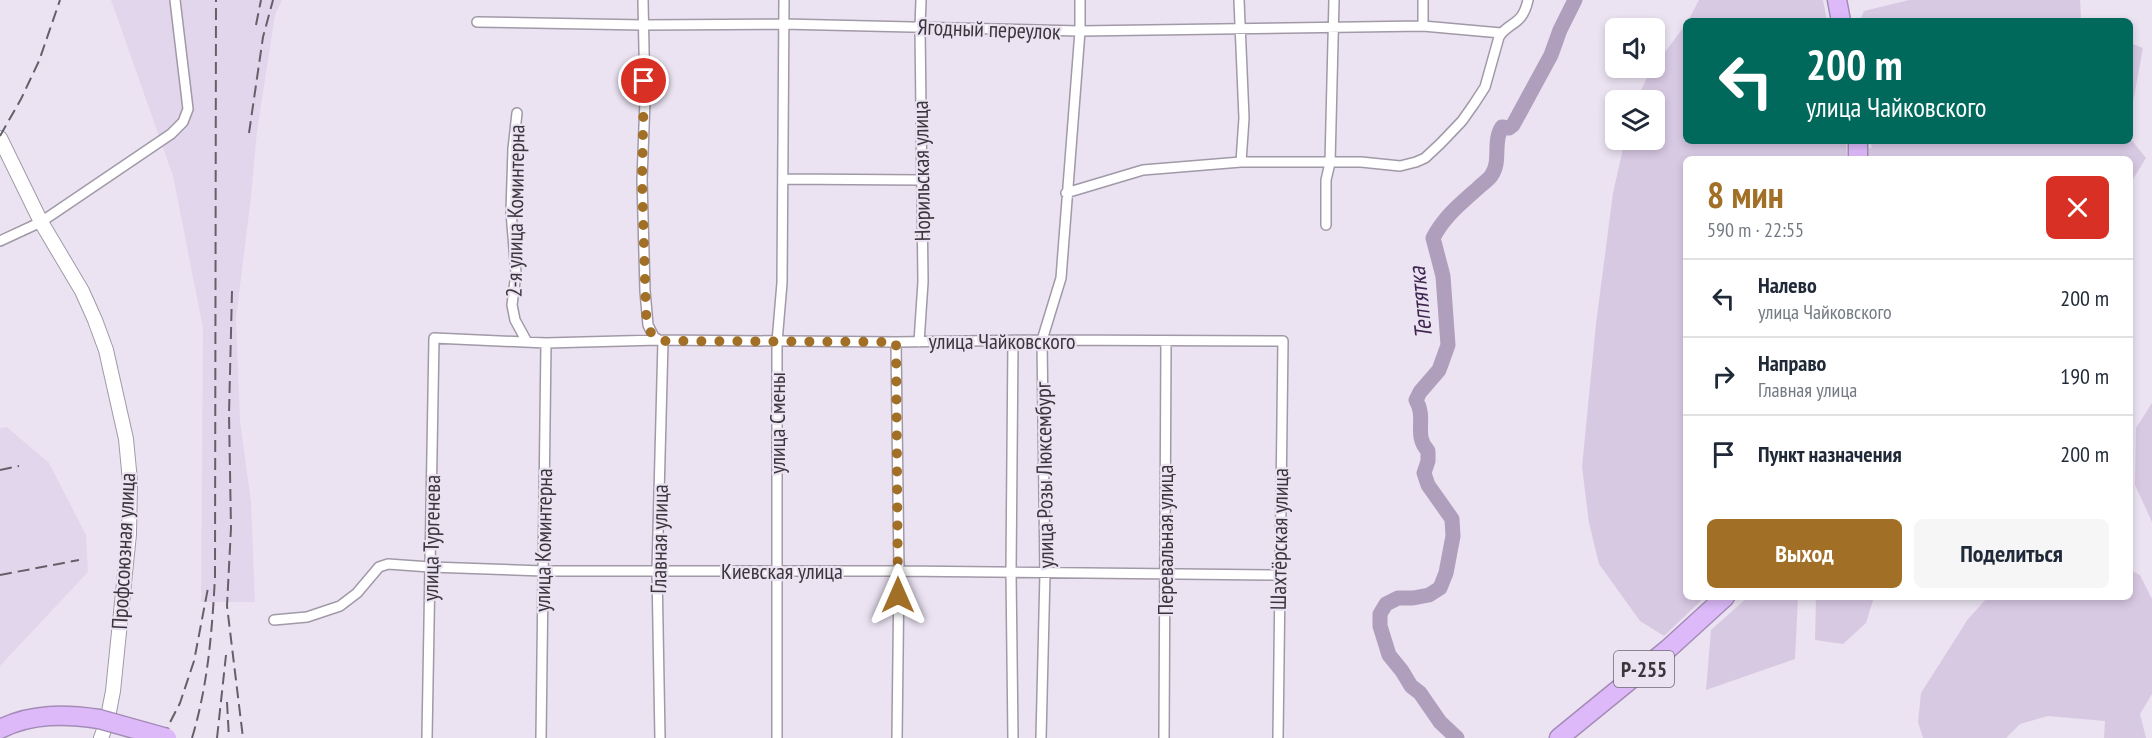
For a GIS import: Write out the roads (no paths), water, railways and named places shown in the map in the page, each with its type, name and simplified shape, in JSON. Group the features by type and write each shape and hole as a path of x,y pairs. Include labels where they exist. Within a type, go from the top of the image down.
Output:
{"highway":[{"path":"1837,0 1840,18"},
{"name":"Р-255","path":"1559,738 1668,649 1722,600"},
{"path":"0,729 30,718 74,715 99,719 167,738"}],"main road":[{"name":"Профсоюзная улица","path":"0,138 41,222 82,291 95,320 106,350 126,439 130,481 129,534 113,691 107,722 101,738"}],"street":[{"path":"0,241 41,222 171,134 183,122 188,109 175,0"},
{"name":"Главная улица","path":"643,0 645,100 642,180 645,291 648,325 654,337 661,340 657,571 660,738"},
{"name":"улица Смены","path":"777,738 777,342 782,283 784,0"},
{"name":"Норильская улица","path":"919,342 923,282 921,0"},
{"name":"улица Розы Люксембург","path":"1041,738 1045,573 1042,340 1061,278 1080,32 1080,0"},
{"path":"1239,0 1244,125 1241,162"},
{"path":"1326,225 1334,0"},
{"path":"1423,0 1423,26"},
{"path":"1066,193 1132,172 1241,162 1361,162 1409,165 1425,158 1462,121 1485,87 1502,33 1519,20 1526,10 1528,0"},
{"name":"Ягодный переулок","path":"477,22 643,25 783,24 1080,32 1423,26 1502,33"},
{"name":"2-я улица Коминтерна","path":"517,113 513,149 511,212 516,273 512,305 515,320 527,342"},
{"path":"783,179 921,180"},
{"name":"улица Чайковского","path":"434,338 546,343 661,340 777,342 1283,341"},
{"name":"улица Тургенева","path":"428,738 434,338"},
{"path":"1013,341 1011,572 1013,738"},
{"name":"Шахтёрская улица","path":"1278,738 1278,575 1283,341"},
{"path":"896,342 899,571 897,738"},
{"name":"Перевальная улица","path":"1164,738 1166,342"},
{"name":"улица Коминтерна","path":"542,738 546,343"},
{"name":"Киевская улица","path":"274,620 307,617 340,606 357,593 383,565 543,571 899,571 1278,575"}],"waterway":[{"name":"Тептятка","path":"1457,738 1440,722 1389,655 1380,626 1380,614 1386,604 1398,598 1429,595 1440,588 1446,573 1453,536 1452,519 1428,485 1424,473 1428,451 1421,439 1420,414 1416,400 1439,370 1448,345 1443,276 1433,238 1453,211 1491,176 1496,164 1499,133 1502,127 1509,128 1513,125 1551,55 1575,0"}],"railway":[{"path":"0,136 39,61 60,0"},
{"path":"192,738 206,678 215,577 216,0"},
{"path":"256,25 261,0"},
{"path":"249,133 263,37 273,0"},
{"path":"232,291 229,414 231,528 227,606 243,738"},
{"path":"0,470 19,466"},
{"path":"0,575 79,560"},
{"path":"162,738 180,703 194,661 208,588"},
{"path":"217,738 226,655"},
{"path":"227,702 229,738"}]}
